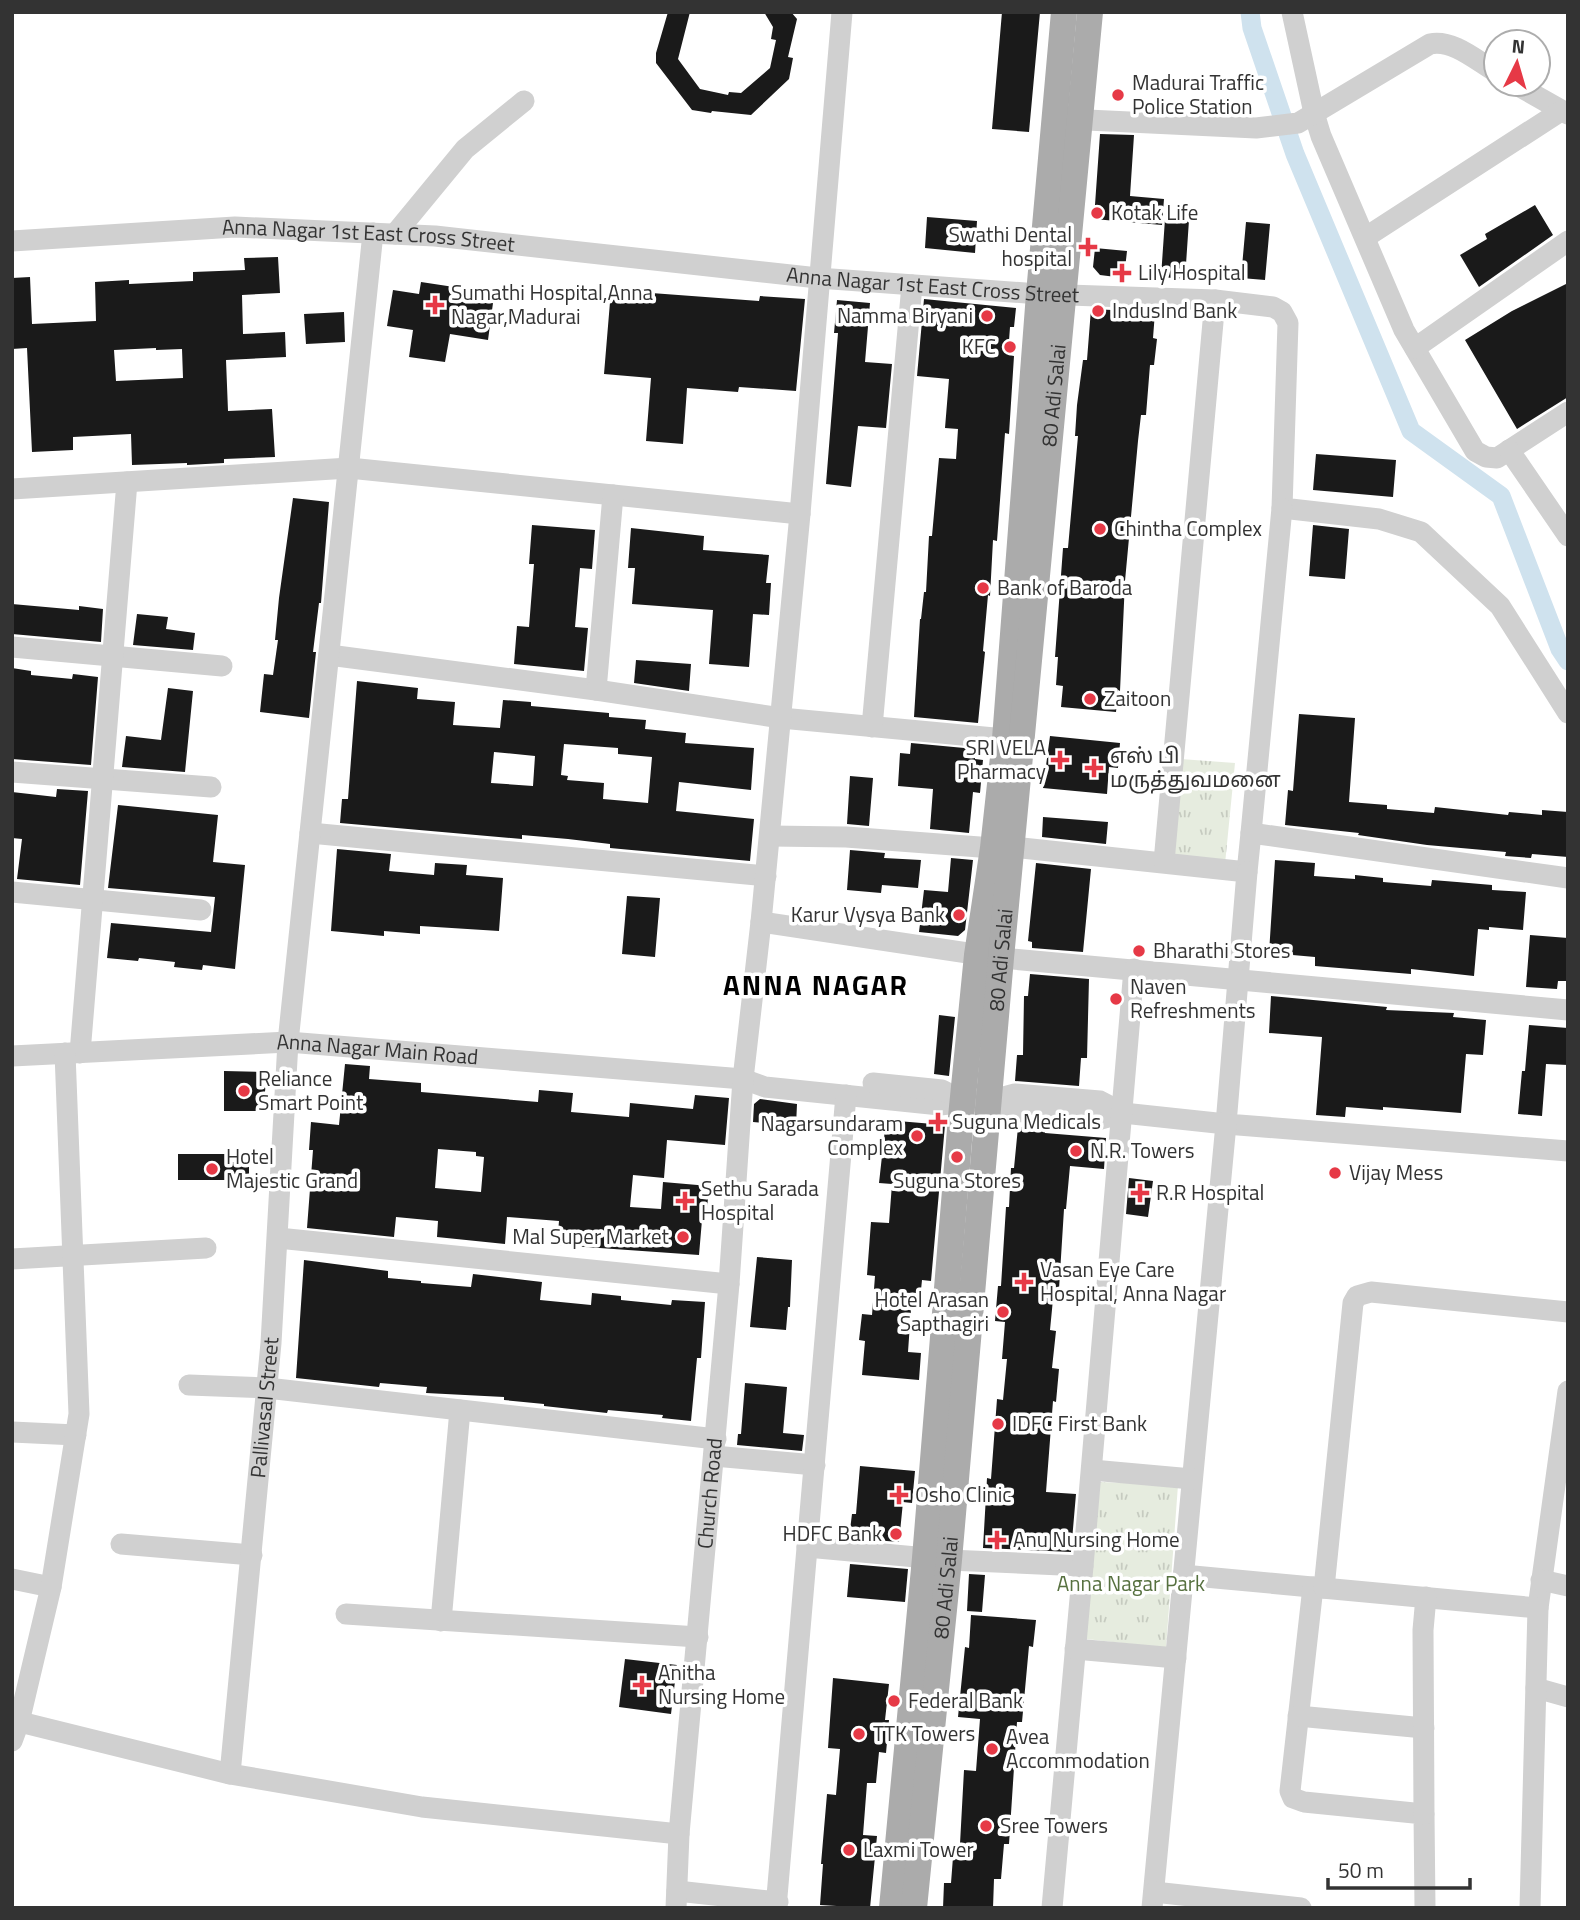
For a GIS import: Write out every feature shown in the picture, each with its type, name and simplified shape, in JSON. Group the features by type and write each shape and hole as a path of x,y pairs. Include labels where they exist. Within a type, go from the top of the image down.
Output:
{"main road":[{"name":"80 Adi Salai","path":"915,1908 937,1559 989,957 1003,847 1066,119 1064,12"},
{"name":"80 Adi Salai","path":"1066,119 1090,12"},
{"name":"80 Adi Salai","path":"1003,847 1005,739 1051,294"},
{"name":"80 Adi Salai","path":"892,1908 937,1559"}],"street":[{"name":"Church Road","path":"677,1899 679,1834 729,1284 743,1079 766,876 800,514 842,12"},
{"path":"1292,12 1306,118 1366,237 1404,330 1475,451 1486,457 1497,458 1568,412"},
{"path":"1066,119 1256,128 1306,118 1430,44 1443,42 1482,64"},
{"path":"1366,237 1565,113 1540,98"},
{"path":"384,233 465,149 524,101"},
{"name":"Anna Nagar 1st East Cross Street","path":"12,241 234,227 384,233 435,236 818,278 1051,294 1215,300 1273,307 1282,312 1288,323 1282,508 1236,980 1226,1124 1153,1900"},
{"name":"Pallivasal Street","path":"230,1774 267,1388 288,1042 349,468 384,233"},
{"path":"1415,348 1568,241"},
{"path":"872,727 912,285"},
{"path":"1164,862 1215,300"},
{"path":"1509,450 1568,537"},
{"path":"12,489 349,468 800,514"},
{"path":"127,482 93,900 72,1053 73,1254 79,1414 51,1587 15,1728 230,1774 422,1807 679,1834"},
{"path":"596,690 613,495"},
{"path":"1282,508 1379,519 1421,532 1500,606 1568,713"},
{"path":"12,647 222,666"},
{"path":"329,655 596,690 781,718 1005,739"},
{"path":"12,772 211,787"},
{"path":"310,832 766,876"},
{"path":"1251,833 1568,877"},
{"path":"769,836 846,837 1003,847 1247,872"},
{"path":"12,892 201,911"},
{"path":"761,922 989,957 1568,1010"},
{"path":"1052,1908 1134,969"},
{"name":"Anna Nagar Main Road","path":"12,1056 288,1042 743,1079 765,1087 940,1105 976,1101"},
{"name":"Anna Nagar Main Road","path":"743,1079 767,1073 942,1090 976,1101"},
{"path":"677,1899 777,1905 846,1095"},
{"path":"976,1101 1014,1111 1098,1120 1122,1113 1568,1152"},
{"path":"278,1238 729,1284"},
{"path":"12,1259 206,1248"},
{"path":"1423,1814 1304,1802 1293,1798 1290,1791 1298,1716 1319,1587 1353,1303 1357,1296 1371,1292 1568,1312"},
{"path":"189,1385 267,1388 460,1410 814,1465"},
{"path":"1530,1908 1538,1608 1568,1391"},
{"path":"441,1621 460,1410"},
{"path":"12,1432 76,1436"},
{"path":"1092,1469 1192,1479"},
{"path":"121,1544 252,1555"},
{"path":"807,1547 937,1559 1083,1566"},
{"path":"1184,1575 1538,1608"},
{"path":"12,1578 51,1587"},
{"path":"1541,1580 1568,1586"},
{"path":"1425,1908 1423,1630 1426,1597"},
{"path":"346,1614 698,1637"},
{"path":"1075,1649 1176,1658"},
{"path":"1536,1688 1568,1697"},
{"path":"1298,1716 1424,1728"},
{"path":"1153,1900 1301,1908"}],"green space":[{"path":"1167,758 1235,763 1225,864 1157,855"},
{"name":"Anna Nagar Park","path":"1100,1482 1178,1485 1166,1648 1086,1639"}],"building":[{"path":"668,12 690,12 678,59 700,89 728,95 729,92 741,93 770,68 776,40 771,39 773,27 764,12 791,12 797,19 788,57 793,58 789,79 751,115 692,110 656,63 656,53"},
{"path":"1002,12 1040,12 1029,132 992,129"},
{"path":"1100,134 1134,135 1130,196 1164,199 1162,225 1094,219"},
{"path":"1535,205 1553,235 1479,287 1460,255 1487,239 1485,234"},
{"path":"927,217 977,221 975,253 925,248"},
{"path":"1165,219 1189,220 1185,279 1161,277"},
{"path":"1246,222 1270,224 1265,280 1241,278"},
{"path":"1095,248 1127,251 1124,278 1100,275 1093,267"},
{"path":"278,257 280,293 242,295 243,334 285,332 286,357 226,360 228,411 272,409 275,457 224,459 224,463 132,465 131,434 73,437 73,450 32,452 27,348 12,349 12,278 30,277 32,324 96,321 95,282 129,280 129,284 193,281 193,272 245,270 244,258","holes":["182,349 183,378 116,381 114,350"]},
{"path":"421,282 454,287 453,298 493,303 488,340 450,334 445,362 409,357 413,330 387,326 393,290 419,294"},
{"path":"1568,283 1568,397 1517,429 1465,340 1512,311"},
{"path":"611,290 759,301 760,296 805,299 796,391 739,387 738,392 687,388 683,444 646,441 651,378 604,374"},
{"path":"924,299 1016,308 1014,327 1010,327 1008,355 1014,356 1009,434 1005,433 997,541 993,540 978,723 914,717 920,619 926,592 929,536 932,536 939,458 956,459 958,429 945,428 949,379 917,376"},
{"path":"837,300 870,303 865,362 892,364 886,428 858,426 851,487 826,484 838,333 834,333"},
{"path":"1091,309 1155,312 1153,338 1157,339 1154,365 1150,365 1146,415 1141,415 1138,441 1125,581 1120,691 1118,690 1116,712 1061,707 1063,686 1056,685 1058,657 1055,657 1063,548 1068,548 1078,436 1075,436 1077,405 1083,360 1087,360"},
{"path":"344,312 345,342 306,344 304,314"},
{"path":"1316,454 1396,460 1393,497 1313,490"},
{"path":"293,498 329,502 321,603 313,652 316,652 309,718 260,712 264,674 273,675 278,640 275,640 279,598"},
{"path":"532,525 595,530 592,569 580,568 575,627 588,628 584,671 514,664 517,626 529,627 534,564 529,564"},
{"path":"1313,525 1349,529 1345,579 1309,576"},
{"path":"631,528 704,536 703,550 769,555 766,583 771,583 769,615 753,614 749,667 709,664 713,610 632,604 635,568 628,568"},
{"path":"12,604 79,610 79,606 103,609 101,642 12,634"},
{"path":"137,614 168,617 166,629 195,633 193,650 133,645"},
{"path":"636,660 691,664 689,691 634,683"},
{"path":"12,668 31,671 31,675 72,679 73,674 98,677 91,765 12,759"},
{"path":"357,681 418,688 417,699 455,702 453,725 500,728 503,700 531,702 531,706 609,713 609,717 646,720 645,729 686,733 685,743 754,748 751,790 679,782 676,811 754,819 750,861 610,848 610,844 568,839 522,835 522,839 340,823 342,799 348,799","holes":["564,744 618,748 618,754 652,757 648,803 603,799 604,783 567,780 568,776 561,775","494,752 535,756 533,786 491,783"]},
{"path":"168,688 193,691 185,772 122,767 126,736 161,740"},
{"path":"1299,714 1355,718 1349,802 1434,813 1435,807 1508,815 1509,812 1542,815 1542,810 1568,812 1568,857 1532,854 1531,858 1505,856 1506,852 1427,845 1358,835 1359,833 1285,825 1288,790 1293,791"},
{"path":"1050,736 1120,743 1118,768 1109,767 1107,794 1043,788"},
{"path":"911,743 975,749 975,759 983,760 980,793 973,792 969,833 930,829 933,789 898,786 900,753 910,754"},
{"path":"850,776 873,778 869,826 847,824"},
{"path":"57,789 88,791 80,885 17,879 22,839 12,838 12,792 56,797"},
{"path":"118,805 218,815 213,862 245,865 235,969 203,965 202,970 174,967 175,962 107,958 111,923 211,932 215,897 108,888"},
{"path":"1043,817 1108,822 1106,844 1042,837"},
{"path":"337,849 391,854 389,871 434,875 435,863 467,865 466,875 503,878 499,931 420,926 420,934 384,931 384,936 331,931"},
{"path":"850,850 885,853 884,858 921,860 918,888 882,885 881,893 847,890"},
{"path":"951,858 973,860 965,930 958,936 919,932 924,890 948,892"},
{"path":"1275,860 1315,863 1314,876 1355,879 1355,875 1383,878 1383,882 1431,886 1432,880 1492,885 1492,890 1526,892 1523,930 1489,927 1489,930 1478,929 1474,976 1411,969 1411,974 1315,966 1315,957 1269,953"},
{"path":"1036,863 1091,869 1083,952 1032,948 1032,942 1028,941"},
{"path":"627,896 660,898 655,957 622,954"},
{"path":"1530,935 1568,938 1568,981 1558,981 1557,989 1526,987"},
{"path":"1030,974 1089,979 1087,1058 1081,1058 1079,1086 1015,1081 1017,1055 1023,1055 1024,996 1028,996"},
{"path":"1271,996 1387,1007 1386,1010 1454,1013 1453,1017 1486,1020 1483,1055 1466,1054 1461,1113 1346,1107 1345,1117 1316,1115 1322,1037 1269,1033"},
{"path":"939,1015 955,1017 949,1076 934,1074"},
{"path":"1529,1025 1568,1028 1568,1065 1546,1064 1542,1116 1518,1114"},
{"path":"345,1064 370,1066 369,1079 421,1083 421,1092 538,1102 539,1090 573,1093 571,1112 629,1117 630,1103 693,1109 695,1095 729,1098 725,1145 667,1140 664,1178 633,1175 630,1207 661,1209 663,1182 709,1186 699,1255 557,1245 559,1221 507,1217 505,1244 437,1237 438,1221 396,1217 394,1237 307,1228 313,1150 309,1150 311,1122 339,1125","holes":["438,1149 476,1152 476,1156 484,1157 481,1192 435,1188"]},
{"path":"224,1071 267,1072 263,1111 224,1111"},
{"path":"760,1099 797,1104 796,1126 753,1122 754,1104"},
{"path":"886,1120 945,1125 931,1281 922,1280 919,1310 911,1309 908,1352 921,1353 919,1380 862,1375 865,1341 859,1340 862,1314 872,1315 875,1276 867,1275 871,1222 889,1223 892,1184 879,1183"},
{"path":"1018,1127 1045,1129 1045,1133 1106,1138 1104,1169 1070,1166 1064,1209 1059,1289 1054,1289 1050,1330 1056,1331 1052,1368 1059,1369 1056,1402 1053,1401 1046,1492 1076,1494 1071,1552 983,1548 987,1478 991,1479 997,1399 1003,1400 1007,1359 1002,1359 1005,1322 995,1321 998,1286 1001,1286 1006,1207 1009,1207 1011,1168 1014,1168"},
{"path":"178,1154 226,1154 226,1162 249,1162 249,1180 178,1180"},
{"path":"1129,1178 1153,1181 1148,1217 1126,1214"},
{"path":"757,1257 792,1260 786,1330 750,1327"},
{"path":"304,1260 388,1271 388,1278 421,1283 471,1287 473,1274 542,1282 540,1300 591,1305 592,1293 621,1296 621,1300 671,1305 672,1300 705,1302 701,1358 697,1358 691,1421 662,1418 663,1415 608,1410 607,1413 544,1406 504,1400 504,1397 426,1393 427,1387 380,1383 379,1387 296,1378"},
{"path":"745,1383 787,1387 783,1433 804,1435 802,1451 737,1445 738,1434 741,1434"},
{"path":"860,1466 915,1471 912,1503 903,1502 899,1542 849,1538 852,1514 856,1514"},
{"path":"850,1564 908,1569 905,1602 847,1597"},
{"path":"969,1574 985,1575 982,1612 967,1611"},
{"path":"971,1615 1036,1620 1033,1647 1029,1646 1022,1722 1017,1722 1009,1844 1004,1844 1001,1879 994,1879 993,1908 943,1908 944,1883 951,1883 954,1844 960,1844 964,1770 976,1771 980,1719 958,1717 965,1647 969,1648"},
{"path":"625,1659 677,1665 671,1714 619,1707"},
{"path":"833,1678 889,1684 885,1720 889,1720 886,1753 879,1752 876,1783 867,1783 863,1835 877,1836 870,1908 820,1905 827,1794 836,1795 840,1749 828,1748"}],"waterway":[{"path":"1250,12 1252,28 1295,154 1411,431 1501,496 1560,649 1568,661"}],"place":[{"name":"Madurai Traffic Police Station","path":"1118,95"},
{"name":"Kotak Life","path":"1097,213"},
{"name":"Swathi Dental hospital","path":"1088,247"},
{"name":"Lily Hospital","path":"1122,273"},
{"name":"Sumathi Hospital,Anna Nagar,Madurai","path":"435,305"},
{"name":"IndusInd Bank","path":"1098,311"},
{"name":"Namma Biryani","path":"987,316"},
{"name":"KFC","path":"1010,347"},
{"name":"Chintha Complex","path":"1100,529"},
{"name":"Bank of Baroda","path":"983,588"},
{"name":"Zaitoon","path":"1090,699"},
{"name":"SRI VELA Pharmacy","path":"1060,760"},
{"name":"எஸ் பி மருத்துவமனை","path":"1094,768"},
{"name":"Karur Vysya Bank","path":"959,915"},
{"name":"Bharathi Stores","path":"1139,951"},
{"name":"Naven Refreshments","path":"1116,999"},
{"name":"Reliance Smart Point","path":"244,1091"},
{"name":"Suguna Medicals","path":"938,1122"},
{"name":"Nagarsundaram Complex","path":"917,1136"},
{"name":"N.R. Towers","path":"1076,1151"},
{"name":"Suguna Stores","path":"957,1157"},
{"name":"Hotel Majestic Grand","path":"212,1169"},
{"name":"Vijay Mess","path":"1335,1173"},
{"name":"R.R Hospital","path":"1140,1193"},
{"name":"Sethu Sarada Hospital","path":"685,1201"},
{"name":"Mal Super Market","path":"683,1237"},
{"name":"Vasan Eye Care Hospital, Anna Nagar","path":"1024,1282"},
{"name":"Hotel Arasan Sapthagiri","path":"1003,1312"},
{"name":"IDFC First Bank","path":"998,1424"},
{"name":"Osho Clinic","path":"899,1495"},
{"name":"HDFC Bank","path":"896,1534"},
{"name":"Anu Nursing Home","path":"997,1540"},
{"name":"Anitha Nursing Home","path":"642,1685"},
{"name":"Federal Bank","path":"894,1701"},
{"name":"TTK Towers","path":"859,1734"},
{"name":"Avea Accommodation","path":"992,1749"},
{"name":"Sree Towers","path":"986,1826"},
{"name":"Laxmi Tower","path":"849,1850"}],"district":[{"name":"ANNA NAGAR","path":"816,985"}]}
